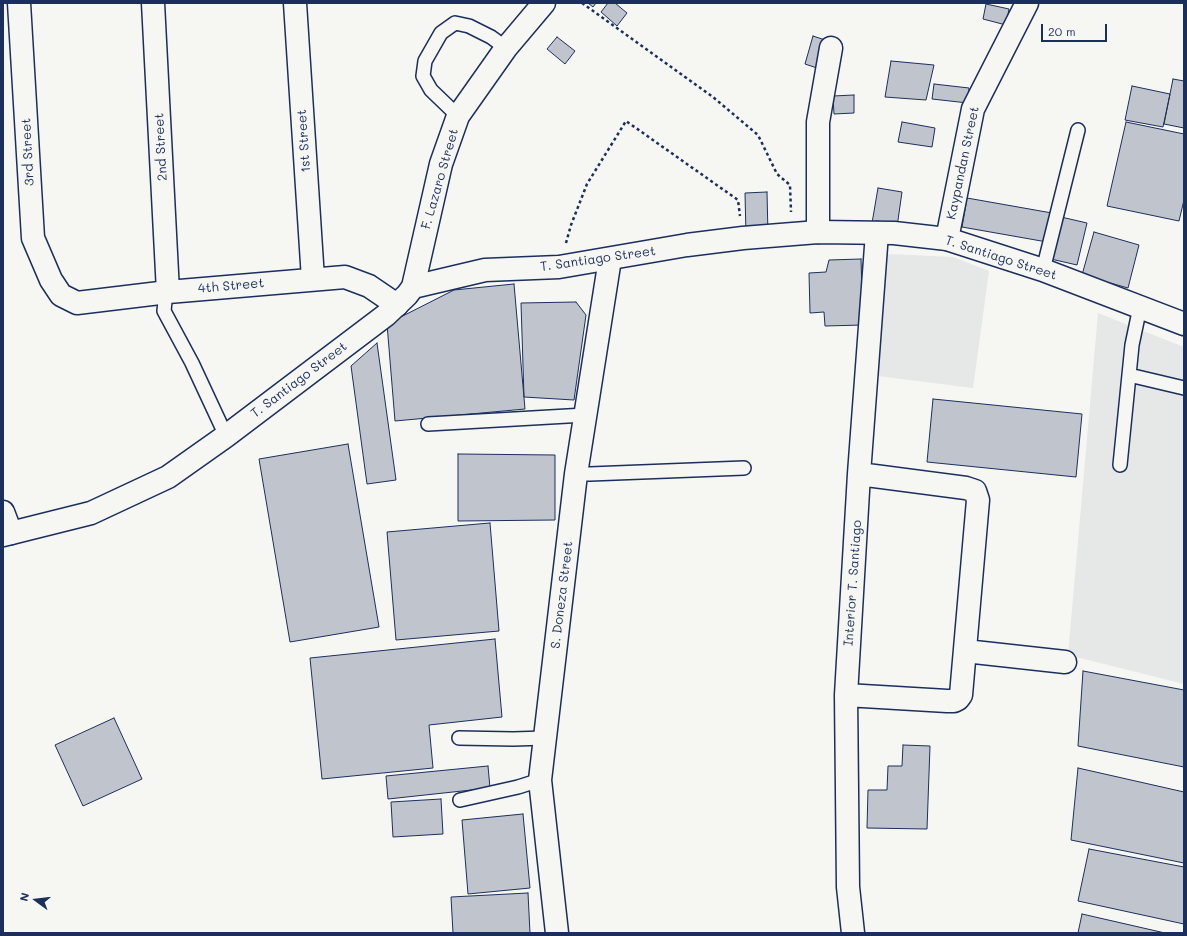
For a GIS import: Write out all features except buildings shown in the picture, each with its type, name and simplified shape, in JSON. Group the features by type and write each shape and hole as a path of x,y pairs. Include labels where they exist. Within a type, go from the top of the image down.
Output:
{"street":[{"name":"3rd Street","path":"19,3 33,238 51,280 61,294"},
{"name":"2nd Street","path":"153,3 168,292"},
{"name":"1st Street","path":"295,3 313,279"},
{"name":"F. Lazaro Street","path":"413,287 441,164 458,116 506,48 544,3"},
{"name":"Kaypandan Street","path":"947,239 973,109 1028,3"},
{"path":"818,232 818,122 831,48"},
{"name":"T. Santiago Street","path":"7,534 91,513 168,477 226,436 386,315 407,295 413,287 485,270 559,267 687,245 743,238 818,232 877,233 947,239 1044,270 1184,324"},
{"name":"Interior T. Santiago","path":"853,933 848,887 846,696 859,474 877,233"},
{"name":"S. Doneza Street","path":"557,933 540,780 576,474 610,259"},
{"name":"4th Street","path":"61,294 77,303 168,292 313,279 345,278 369,286 397,305"},
{"path":"846,696 954,701 961,695 978,500 974,491 966,488 859,474"},
{"path":"3,512 7,534"},
{"path":"964,651 1065,662"}],"lane":[{"path":"458,116 431,90 423,76 425,61 442,33 456,23 469,26 491,37 506,48"},
{"path":"1044,270 1078,130"},
{"path":"168,292 164,311 192,364 226,436"},
{"path":"1120,465 1132,345 1140,307"},
{"path":"1129,376 1184,388"},
{"path":"428,424 585,415"},
{"path":"576,474 744,468"},
{"path":"459,738 545,738"},
{"path":"460,800 518,787 540,780"}],"path":[{"path":"582,3 713,97 758,135 777,174 790,185 792,235"},
{"path":"559,267 571,225 587,184 626,121 738,200 743,238"}],"shaded area":[{"path":"887,254 953,257 989,271 973,388 878,376"},
{"path":"1098,313 1184,347 1184,684 1068,655"}]}
